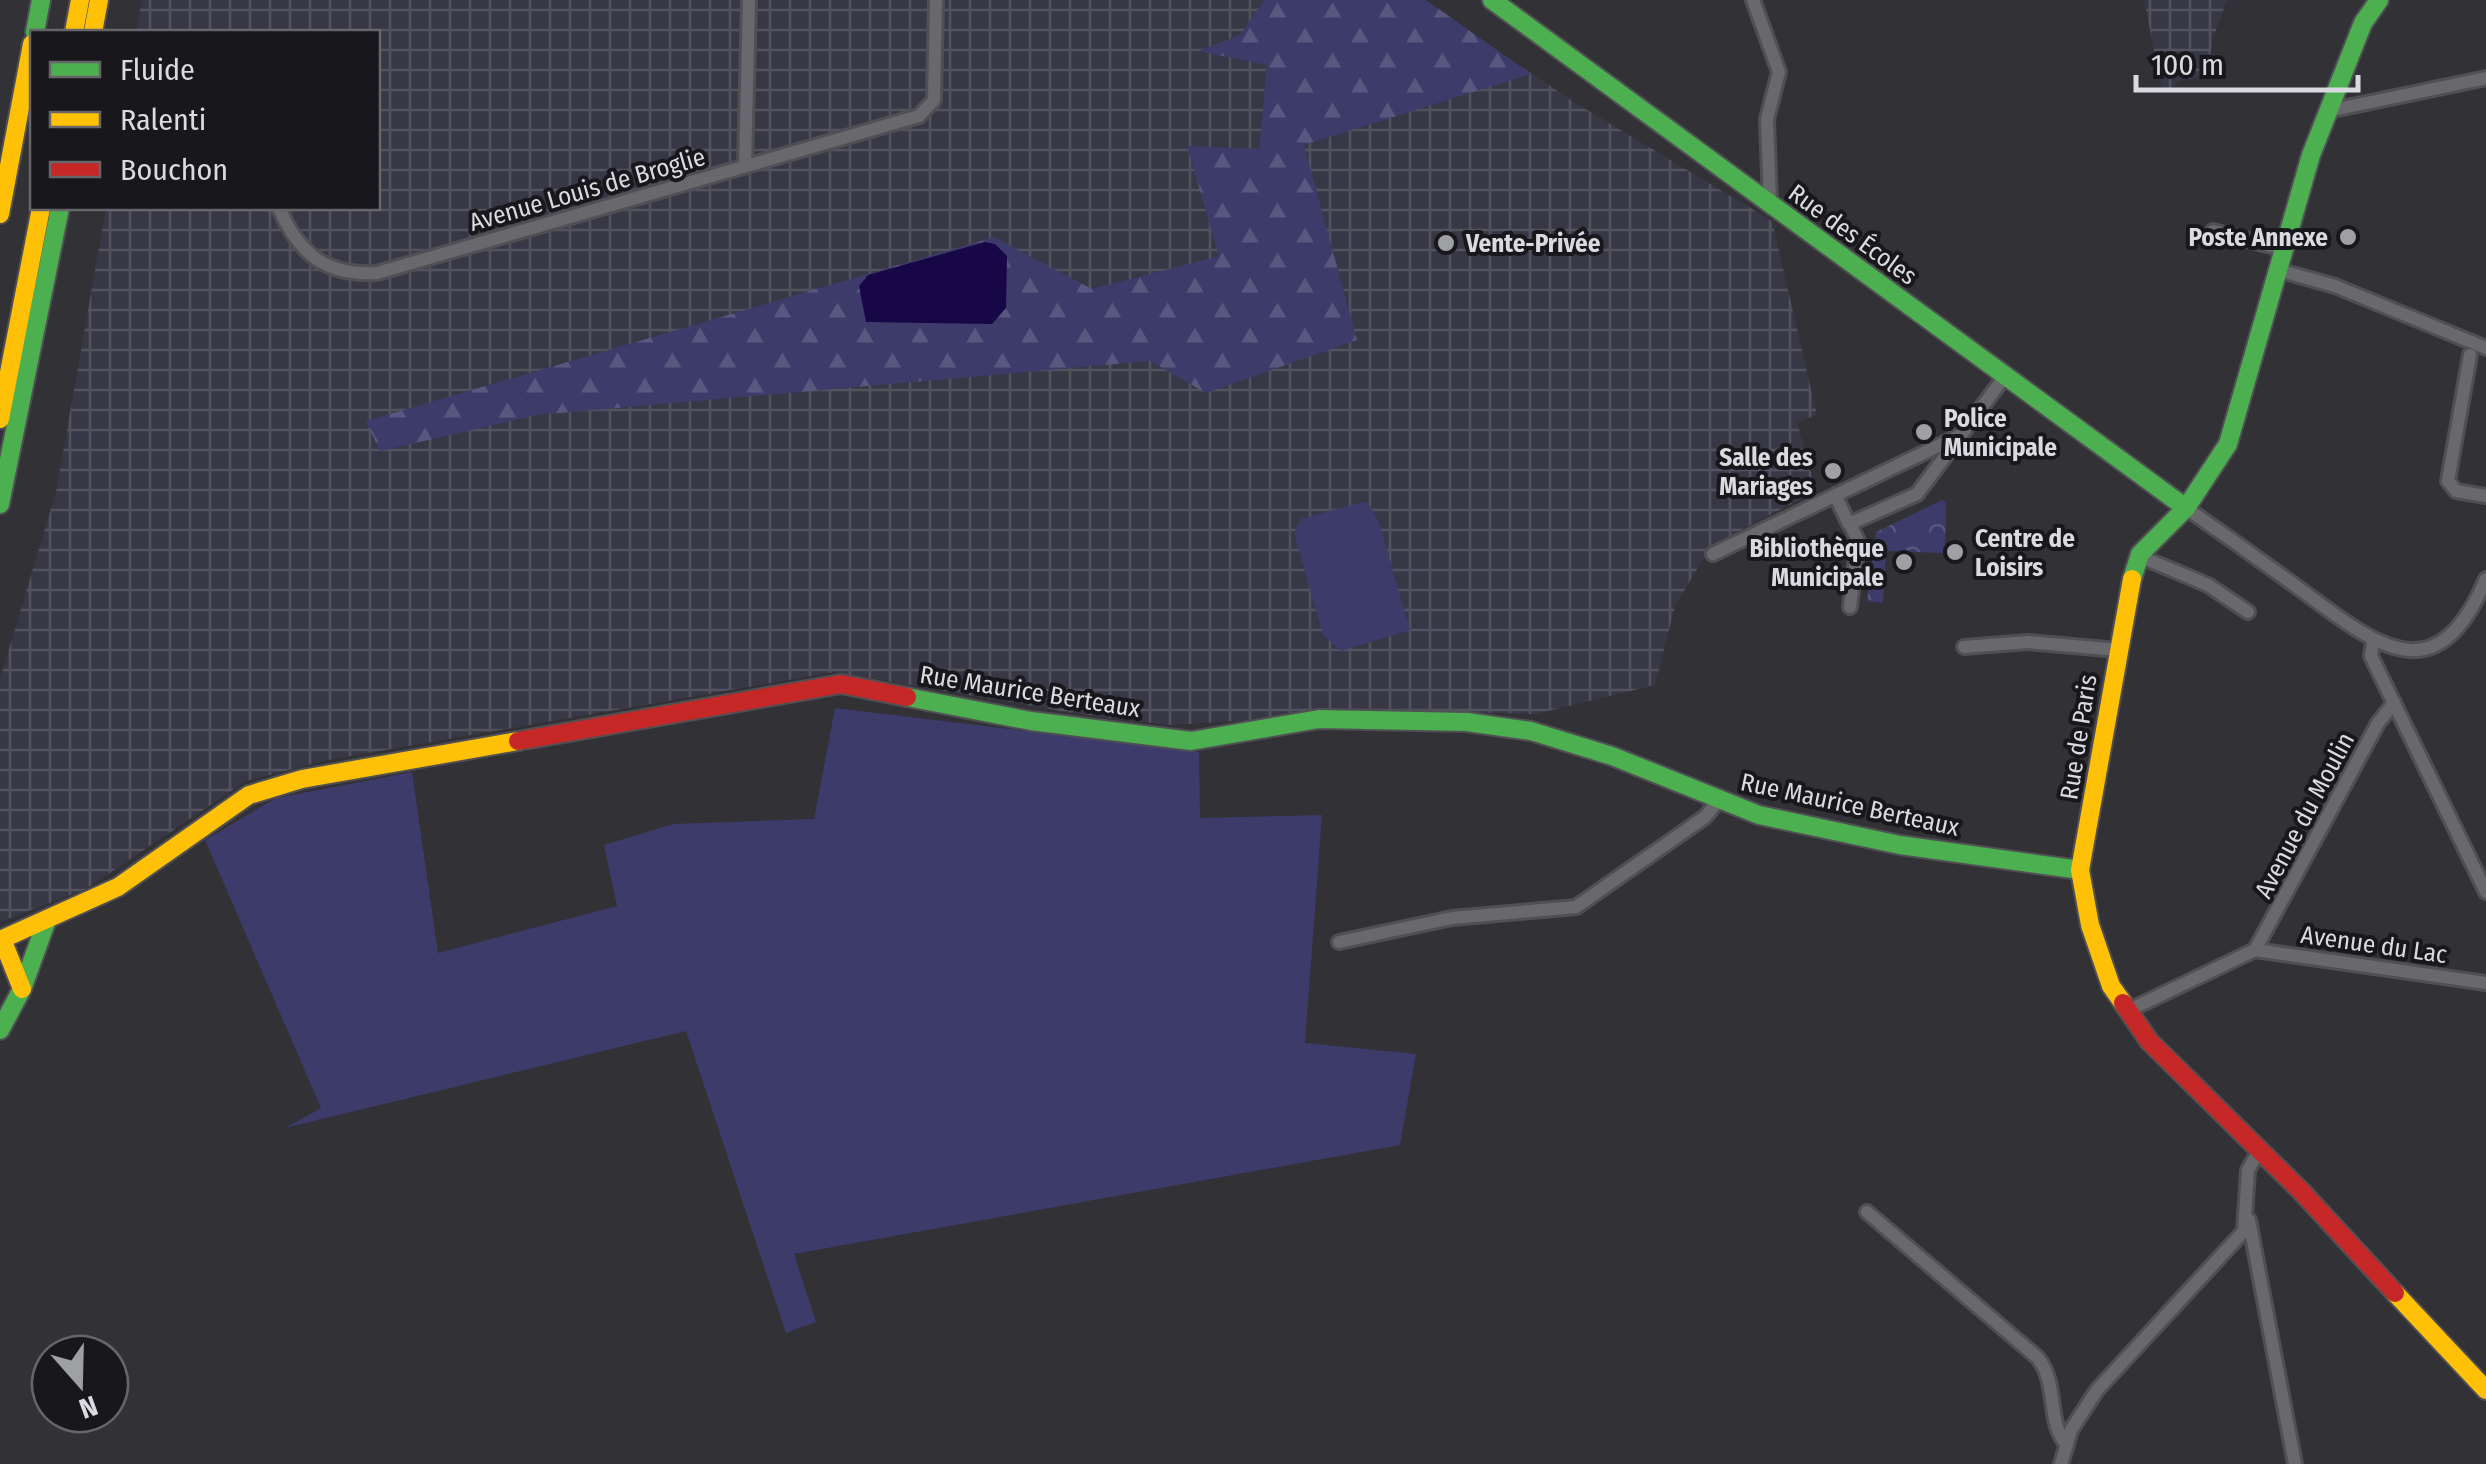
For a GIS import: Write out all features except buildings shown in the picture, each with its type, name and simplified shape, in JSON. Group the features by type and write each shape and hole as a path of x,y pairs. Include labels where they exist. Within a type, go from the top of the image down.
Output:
{"street":[{"path":"35,30 41,0"},
{"path":"74,30 80,0"},
{"path":"93,30 99,0"},
{"path":"745,166 749,0"},
{"name":"Avenue Louis de Broglie","path":"280,210 290,232 320,263 346,275 377,273 919,116 932,107 936,0"},
{"name":"Rue des Écoles","path":"1492,0 2186,508"},
{"path":"1753,0 1779,72 1768,120 1770,204"},
{"name":"Rue de Paris","path":"2379,0 2363,24 2328,112 2283,250 2228,444 2186,508 2139,556 2125,599 2080,870 2098,956 2127,1011 2149,1041 2452,1348 2486,1390"},
{"path":"0,214 30,55"},
{"path":"2328,112 2486,78"},
{"path":"0,418 41,210"},
{"path":"0,504 60,210"},
{"path":"2213,230 2283,250"},
{"path":"2278,270 2335,286 2486,348"},
{"path":"2470,355 2448,481 2456,491 2486,496"},
{"path":"1850,524 1917,494 2006,376"},
{"path":"1714,554 1961,434"},
{"path":"1835,495 1858,542 1850,608"},
{"path":"2186,508 2373,643 2401,650 2426,647 2448,638 2472,610 2486,579"},
{"path":"2139,556 2208,585 2248,612"},
{"path":"2472,610 2486,619"},
{"path":"1964,647 2028,642 2118,650"},
{"path":"2373,643 2370,656 2486,892"},
{"name":"Rue Maurice Berteaux","path":"1,940 118,887 250,795 302,779 841,684 1031,720 1191,740 1319,719 1467,722 1531,731 1612,756 1759,815 1900,845 2080,870"},
{"name":"Avenue du Moulin","path":"2255,950 2378,723 2394,703"},
{"path":"1338,942 1452,918 1576,907 1705,817 1718,801"},
{"path":"0,1030 22,989 47,920"},
{"path":"1,940 22,989"},
{"path":"2127,1011 2255,950"},
{"name":"Avenue du Lac","path":"2255,950 2486,984"},
{"path":"2259,1151 2248,1170 2248,1218 2294,1464"},
{"path":"1867,1212 2038,1358 2052,1392 2056,1434 2067,1445"},
{"path":"2061,1464 2096,1390 2238,1240 2248,1218"}],"shaded area":[{"path":"142,0 1422,0 1574,102 1772,221 1817,415 1797,422 1816,491 1711,546 1675,606 1655,685 1536,714 1406,711 1171,725 1085,715 834,672 328,760 246,781 86,889 0,922 0,679 56,492 106,210 380,210 380,30 136,30"},
{"path":"2144,0 2227,0 2213,38 2207,76 2178,81 2173,88 2162,90"},
{"path":"985,242 995,244 1007,256 1006,308 992,324 866,322 859,286 868,275"}],"green space":[{"path":"1264,0 1426,0 1531,74 1304,145 1357,340 1206,393 1150,361 537,415 380,451 366,421 994,237 1092,289 1219,256 1187,146 1259,149 1267,65 1198,51 1240,35"},
{"path":"1942,500 1946,502 1945,553 1886,551 1883,603 1867,601 1876,532"},
{"path":"1368,503 1379,522 1410,630 1341,651 1323,635 1294,533 1301,519"},
{"path":"835,708 1199,752 1200,818 1322,815 1305,1043 1416,1054 1400,1145 794,1254 816,1322 786,1333 686,1031 285,1128 321,1108 205,840 276,798 412,772 438,953 617,906 604,845 673,824 814,819"}],"traffic: fast":[{"path":"35,30 41,0"},
{"path":"1492,0 2186,508"},
{"path":"2132,579 2140,554 2186,508 2228,444 2311,155 2363,23 2379,0"},
{"path":"0,504 60,210"},
{"path":"907,697 1031,721 1191,741 1319,719 1467,722 1531,731 1612,756 1759,815 1900,845 2080,870"},
{"path":"0,1030 22,989 47,920"}],"traffic: slow":[{"path":"74,30 80,0"},
{"path":"93,30 99,0"},
{"path":"0,214 30,55"},
{"path":"0,419 41,210"},
{"path":"2123,1003 2111,986 2090,925 2080,870 2132,579"},
{"path":"0,940 118,887 249,795 302,779 518,741"},
{"path":"2,939 22,989"},
{"path":"2395,1293 2486,1390"}],"traffic: jam":[{"path":"518,741 841,684 907,697"},
{"path":"2123,1003 2149,1041 2301,1191 2395,1293"}],"place":[{"name":"Poste Annexe","path":"2348,237"},
{"name":"Vente-Privée","path":"1446,243"},
{"name":"Police Municipale","path":"1924,432"},
{"name":"Salle des Mariages","path":"1833,471"},
{"name":"Centre de Loisirs","path":"1955,552"},
{"name":"Bibliothèque Municipale","path":"1904,562"}]}
